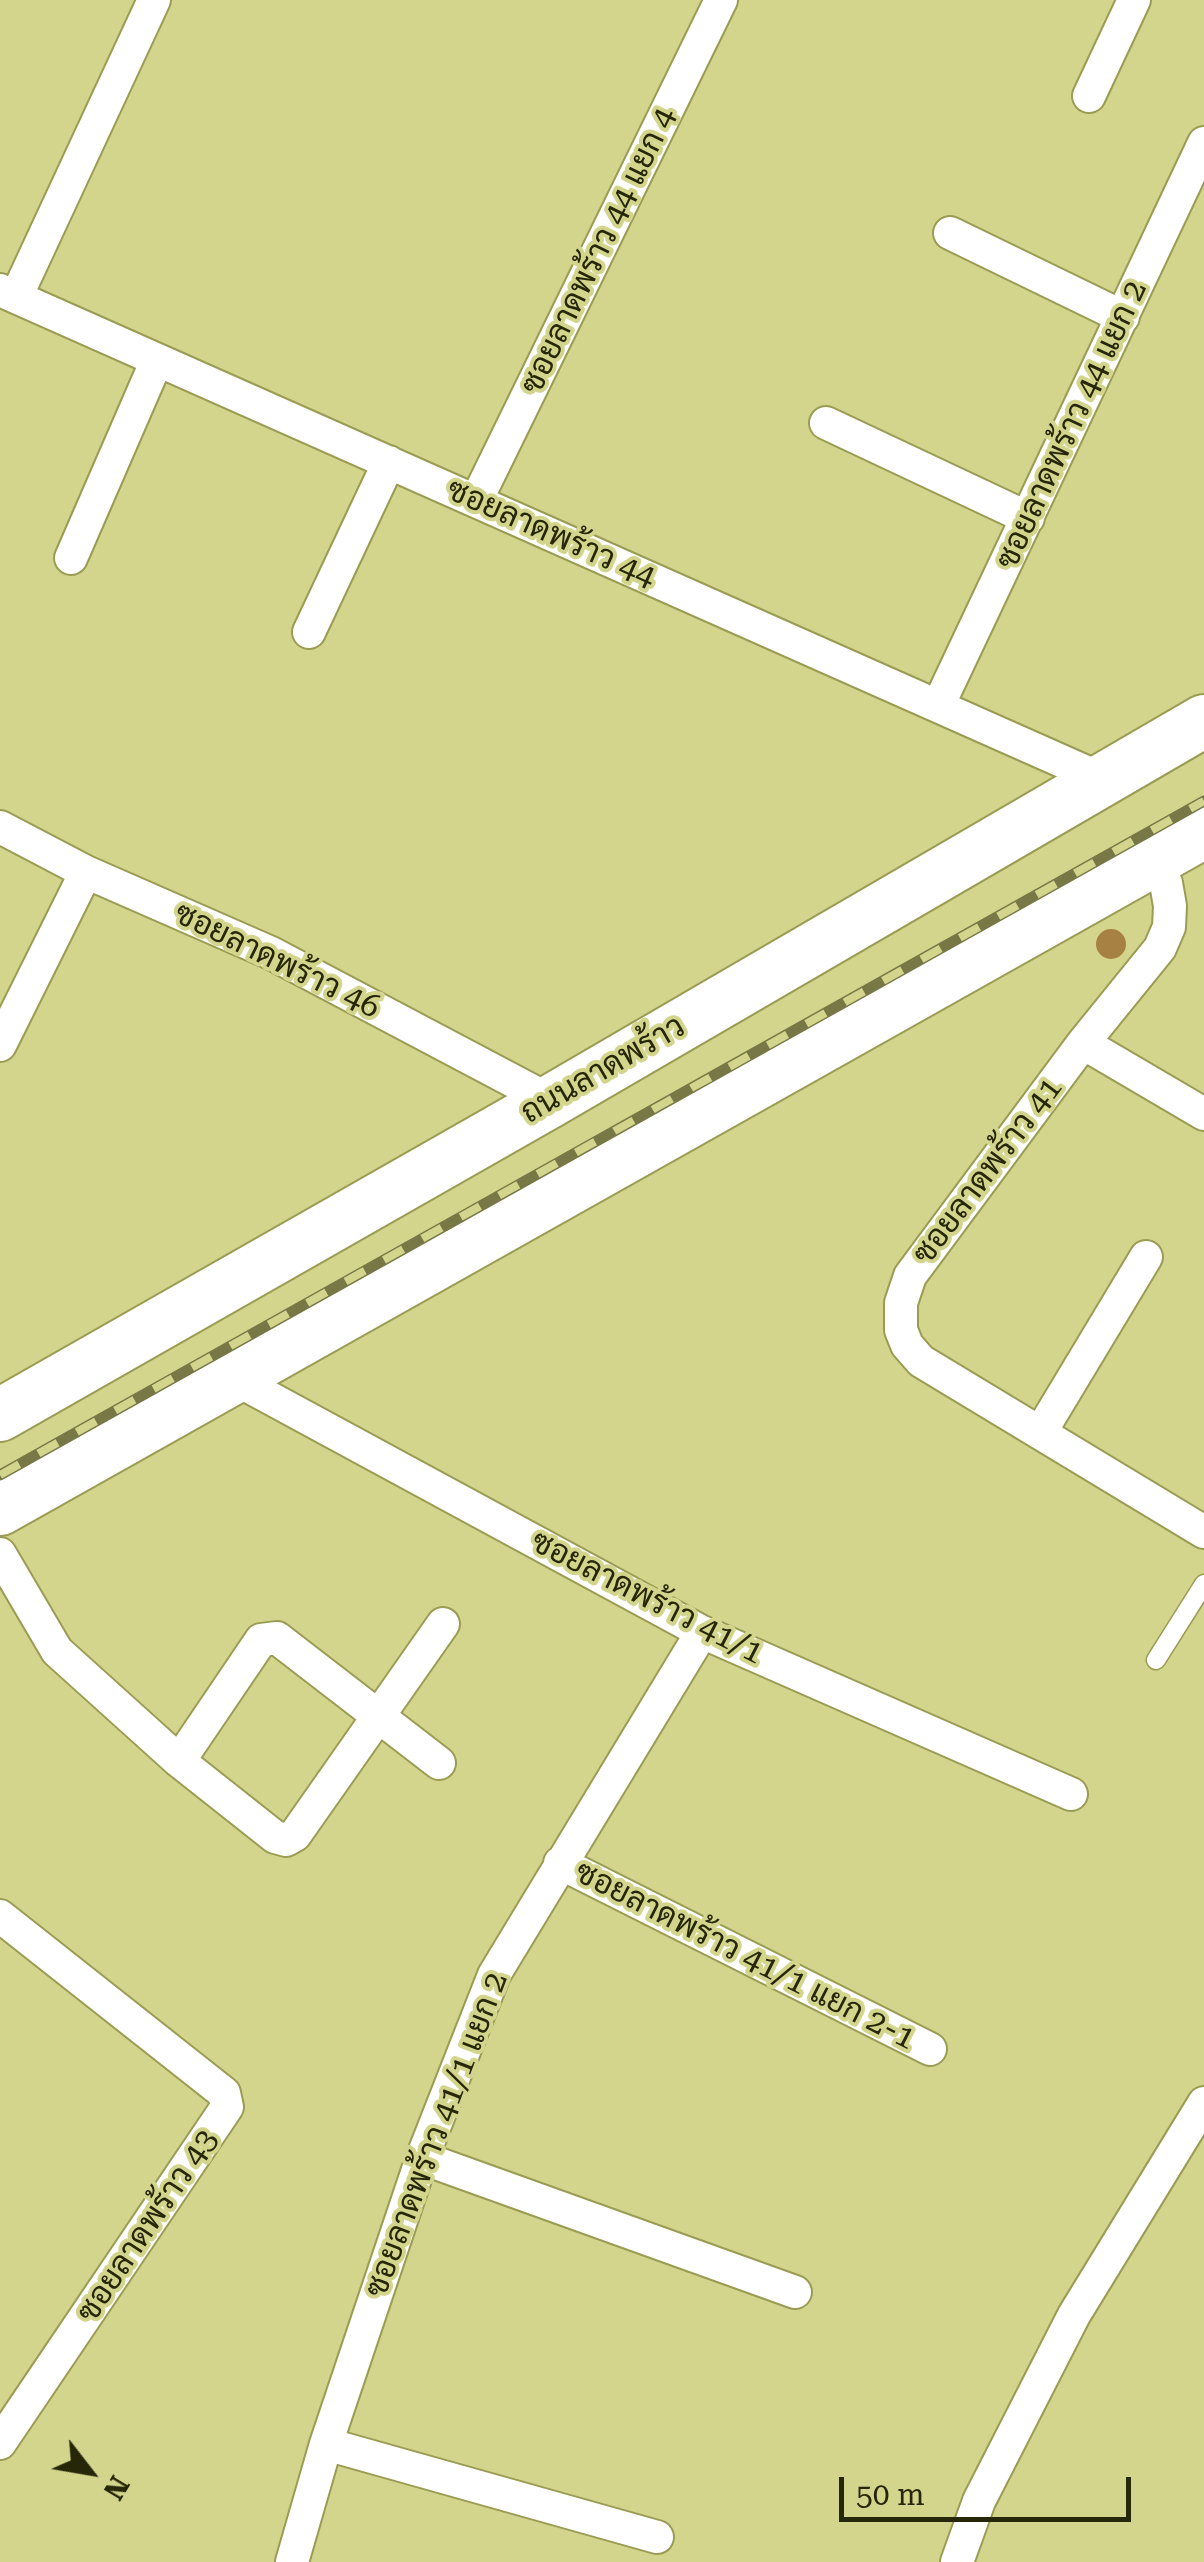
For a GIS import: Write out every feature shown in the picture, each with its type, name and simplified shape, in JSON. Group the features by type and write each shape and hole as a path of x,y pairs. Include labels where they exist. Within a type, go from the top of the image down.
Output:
{"main road":[{"name":"ถนนลาดพร้าว","path":"0,1415 551,1101 1204,721"},
{"path":"0,1509 1204,832"}],"street":[{"path":"8,293 154,0"},
{"name":"ซอยลาดพร้าว 44 แยก 4","path":"476,501 721,0"},
{"path":"1090,96 1134,0"},
{"name":"ซอยลาดพร้าว 44 แยก 2","path":"938,706 1204,143"},
{"path":"950,233 1122,316"},
{"name":"ซอยลาดพร้าว 44","path":"8,293 1102,778"},
{"path":"71,558 158,360"},
{"path":"826,423 1028,518"},
{"path":"309,632 388,462"},
{"name":"ซอยลาดพร้าว 46","path":"0,826 86,872 271,953 551,1101"},
{"name":"ซอยลาดพร้าว 41","path":"1154,861 1166,884 1169,927 1160,948 1083,1043 910,1276 901,1303 901,1330 907,1345 921,1361 1204,1532"},
{"path":"0,1044 86,872"},
{"path":"1083,1043 1204,1114"},
{"path":"1040,1433 1146,1257"},
{"name":"ซอยลาดพร้าว 41/1","path":"234,1379 702,1632 1071,1794"},
{"path":"0,1554 57,1651 178,1761 275,1837 286,1840 294,1835 443,1624"},
{"name":"ซอยลาดพร้าว 41/1 แยก 2","path":"292,2562 326,2444 422,2158 494,1975 702,1632"},
{"path":"178,1761 261,1640 276,1638 439,1763"},
{"name":"ซอยลาดพร้าว 41/1 แยก 2-1","path":"560,1863 930,2049"},
{"name":"ซอยลาดพร้าว 43","path":"0,1916 224,2093 227,2107 0,2443"},
{"path":"957,2562 979,2500 1074,2315 1204,2104"},
{"path":"422,2158 796,2292"},
{"path":"326,2444 657,2537"}],"lane":[{"path":"1156,1660 1204,1584"}],"railway":[{"path":"0,1475 1204,801"}]}
